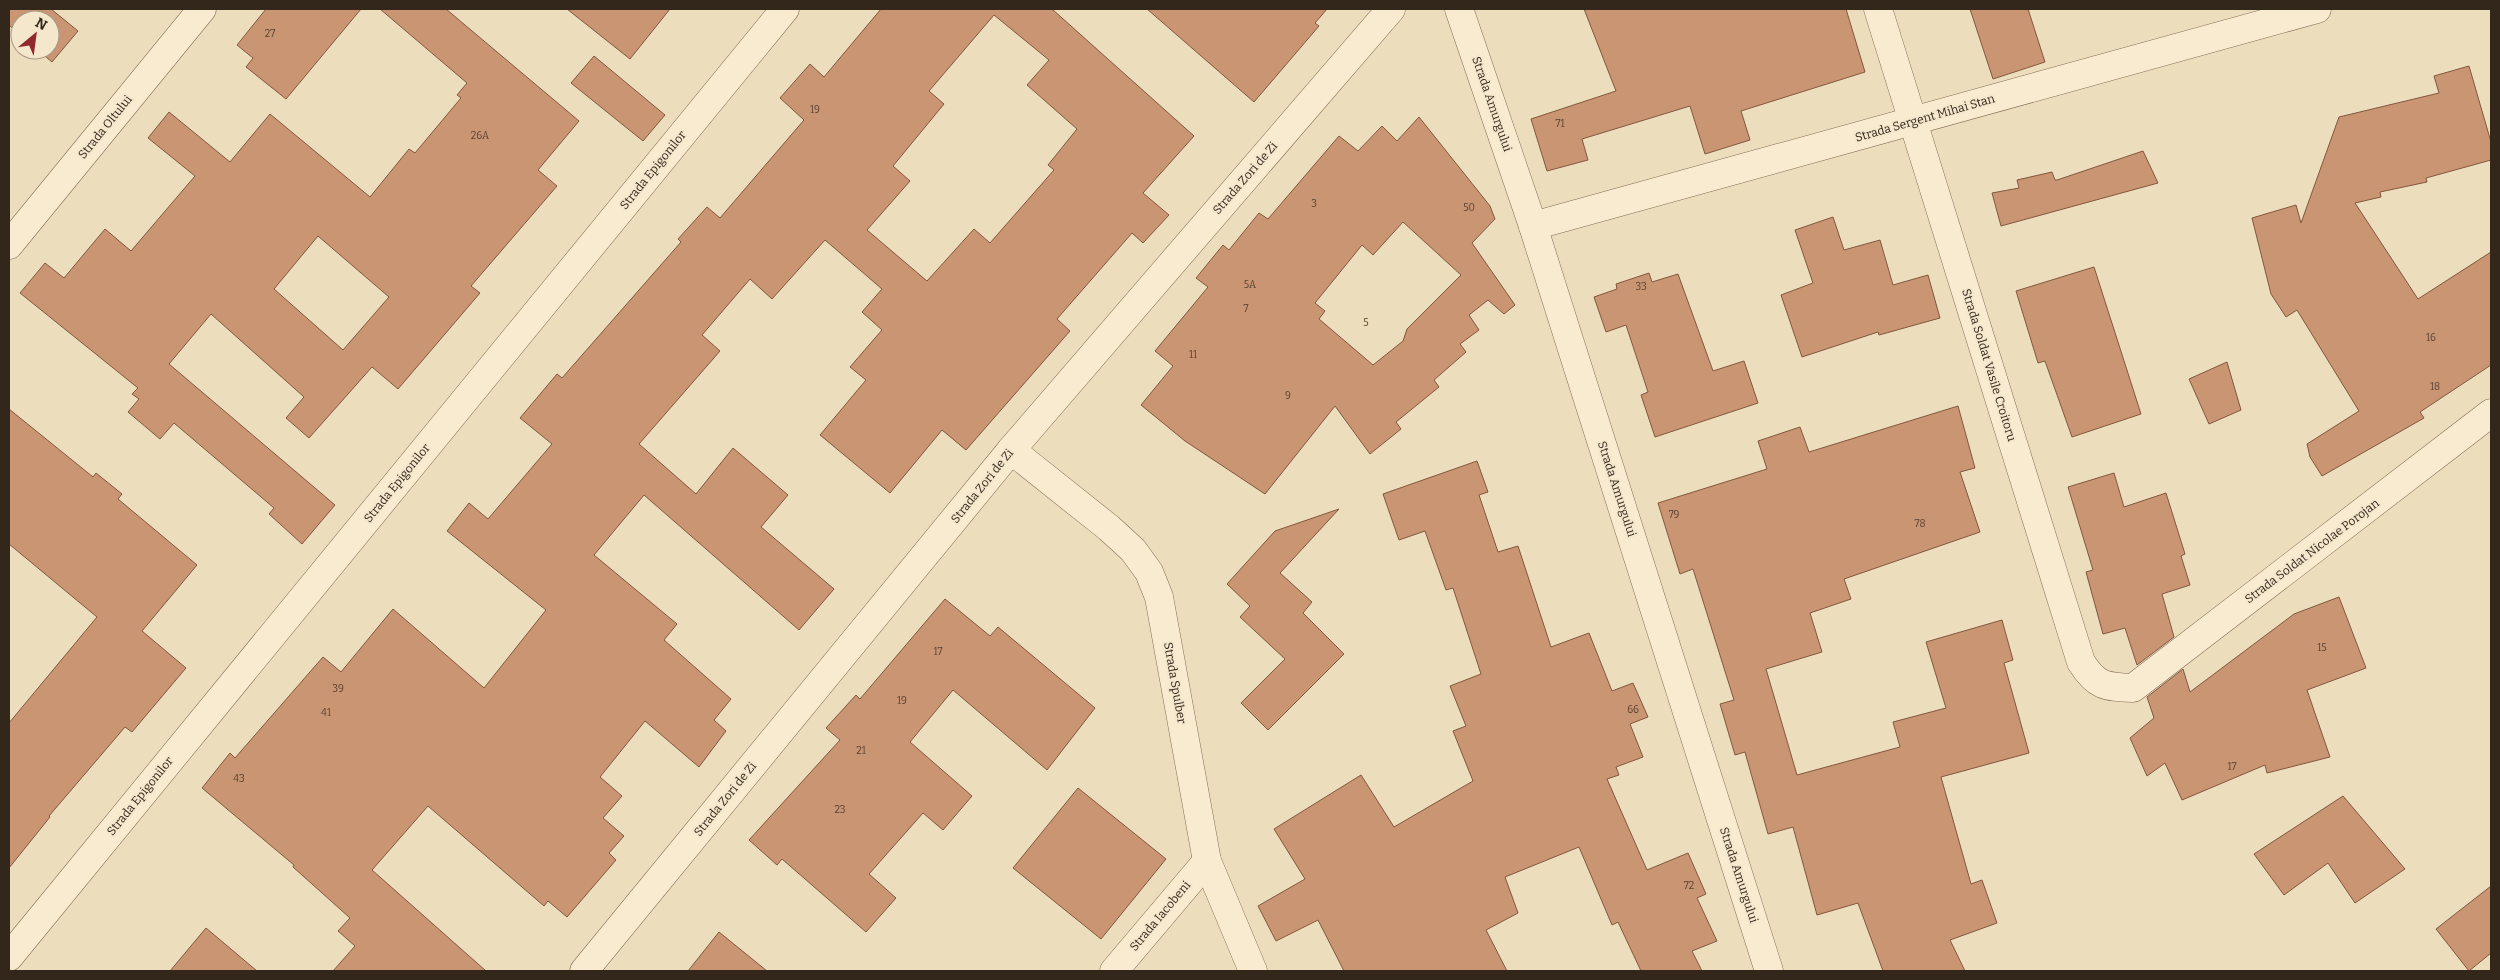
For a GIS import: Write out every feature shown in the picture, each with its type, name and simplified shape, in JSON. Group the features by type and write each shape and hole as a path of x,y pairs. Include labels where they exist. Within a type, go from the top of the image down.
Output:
{"street":[{"name":"Strada Oltului","path":"9,245 202,9"},
{"name":"Strada Epigonilor","path":"9,957 785,9"},
{"name":"Strada Zori de Zi","path":"584,971 1012,450 1390,9"},
{"name":"Strada Amurgului","path":"1459,9 1533,226 1769,971"},
{"name":"Strada Soldat Vasile Croitoru","path":"1878,9 2080,662 2091,678 2108,687 2133,688"},
{"name":"Strada Sergent Mihai Stan","path":"1533,226 2317,9"},
{"name":"Strada Soldat Nicolae Porojan","path":"2133,688 2491,413"},
{"name":"Strada Spulber","path":"1012,450 1109,528 1133,550 1149,572 1159,597 1207,861 1253,971"},
{"name":"Strada Iacobeni","path":"1114,971 1207,861"}],"building":[{"path":"9,9 52,10 10,10 9,25"},
{"path":"266,9 361,9 286,99 246,67 253,58 237,45"},
{"path":"380,9 446,9 579,121 538,170 557,186 471,286 480,293 398,389 372,367 309,438 286,418 304,397 211,314 169,364 335,505 302,544 269,514 274,508 174,423 160,439 128,412 139,399 132,394 138,388 20,293 45,263 64,278 105,229 131,251 195,176 148,138 169,112 230,162 270,114 370,197 409,149 415,153 461,98 457,95 467,83","holes":["318,236 389,297 343,350 274,289"]},
{"path":"567,9 670,9 630,59"},
{"path":"881,9 1052,9 1194,136 1143,193 1169,215 1143,243 1132,233 1057,319 1070,331 966,450 942,430 890,493 820,435 866,380 850,367 882,330 862,312 882,289 825,240 772,299 750,279 702,335 720,351 639,444 696,494 733,448 788,495 761,527 834,589 799,630 644,495 594,555 677,624 664,640 731,699 714,720 726,731 699,767 645,721 600,777 622,796 603,818 624,836 609,853 616,860 567,917 548,901 544,906 428,806 372,870 486,971 333,971 355,946 338,931 350,918 293,867 294,865 202,788 230,753 235,758 323,657 341,672 393,609 484,688 546,610 447,531 469,503 488,519 552,444 520,418 557,374 562,378 681,242 678,239 707,207 720,218 804,120 780,98 810,64 824,77","holes":["994,15 1049,60 1027,85 1077,129 1048,165 1054,170 990,243 974,229 927,281 867,230 910,181 893,166 944,104 929,91"]},
{"path":"1147,9 1327,9 1315,23 1319,26 1254,102"},
{"path":"1584,9 1846,9 1865,72 1741,111 1750,140 1705,154 1690,106 1582,139 1588,160 1547,171 1531,119 1616,91"},
{"path":"1970,9 2028,9 2045,62 1993,79"},
{"path":"60,16 78,31 60,52"},
{"path":"594,56 665,115 643,141 571,83"},
{"path":"2469,66 2491,142 2491,160 2426,178 2427,182 2380,192 2381,197 2355,203 2418,299 2491,252 2491,365 2420,412 2424,418 2322,476 2310,457 2307,444 2359,411 2297,310 2286,317 2271,294 2252,218 2296,205 2301,223 2339,117 2439,93 2434,76"},
{"path":"1419,117 1490,206 1495,219 1472,243 1515,305 1504,314 1488,300 1469,315 1479,330 1460,344 1466,352 1434,380 1439,387 1396,422 1401,429 1370,454 1335,406 1265,494 1185,441 1141,405 1173,366 1155,351 1208,287 1196,278 1223,245 1229,250 1259,213 1268,219 1339,136 1358,151 1382,126 1397,141","holes":["1403,222 1461,275 1407,329 1403,341 1373,365 1319,319 1325,311 1315,303 1362,245 1373,255"]},
{"path":"2143,151 2158,183 2001,226 1992,193 2019,188 2017,180 2052,172 2055,180 2057,180"},
{"path":"1833,217 1844,250 1880,240 1893,285 1928,275 1940,318 1879,335 1878,332 1802,357 1781,295 1813,283 1795,230"},
{"path":"2094,267 2141,414 2072,437 2045,361 2038,363 2016,291"},
{"path":"1649,273 1652,282 1678,274 1713,371 1744,361 1758,403 1655,437 1641,395 1648,392 1626,325 1606,332 1594,297 1617,289 1616,284"},
{"path":"2227,362 2241,410 2209,424 2189,379"},
{"path":"1958,406 1975,468 1960,472 1980,532 1844,579 1851,599 1810,613 1822,652 1766,669 1797,775 1900,747 1893,722 1946,708 1926,642 2002,620 2013,660 2004,663 2029,753 1941,777 1971,884 1982,880 1997,923 1950,940 1965,971 1883,971 1858,903 1817,915 1793,827 1768,834 1745,752 1735,755 1720,704 1734,700 1693,569 1680,574 1658,503 1767,469 1758,441 1800,427 1809,452"},
{"path":"9,409 93,477 96,473 122,494 118,499 197,565 142,631 186,668 132,732 125,727 49,816 9,868 9,723 97,617 9,544"},
{"path":"1477,461 1488,492 1479,495 1498,552 1518,546 1551,647 1589,633 1612,691 1633,683 1648,717 1630,724 1643,757 1616,767 1619,775 1607,779 1647,870 1688,853 1706,894 1697,898 1717,941 1692,951 1702,971 1641,971 1618,922 1612,925 1579,847 1505,877 1518,913 1486,930 1507,971 1344,971 1318,920 1276,941 1258,906 1305,879 1274,829 1361,775 1394,827 1473,781 1453,731 1466,726 1450,686 1481,674 1453,588 1446,590 1425,531 1399,540 1383,494"},
{"path":"2114,473 2124,507 2166,493 2185,554 2181,556 2190,585 2162,594 2174,637 2137,665 2125,628 2103,634 2086,572 2093,570 2068,487"},
{"path":"1339,509 1280,573 1312,602 1303,613 1344,654 1268,730 1241,703 1285,659 1240,617 1250,606 1227,584 1275,531"},
{"path":"2339,597 2366,668 2307,690 2330,757 2267,773 2265,765 2182,800 2165,763 2147,776 2130,738 2154,718 2147,697 2183,669 2190,692 2294,614"},
{"path":"945,599 990,636 998,627 1095,708 1047,770 953,690 910,742 972,796 943,830 923,813 869,874 896,898 866,932 782,859 777,865 749,840 840,740 826,728 856,695 860,699"},
{"path":"1078,788 1166,859 1101,939 1013,868"},
{"path":"2343,796 2405,869 2355,903 2328,863 2284,895 2254,854"},
{"path":"2491,886 2491,953 2469,971 2436,929"},
{"path":"206,928 257,971 170,971"},
{"path":"719,932 767,971 688,971"}]}
